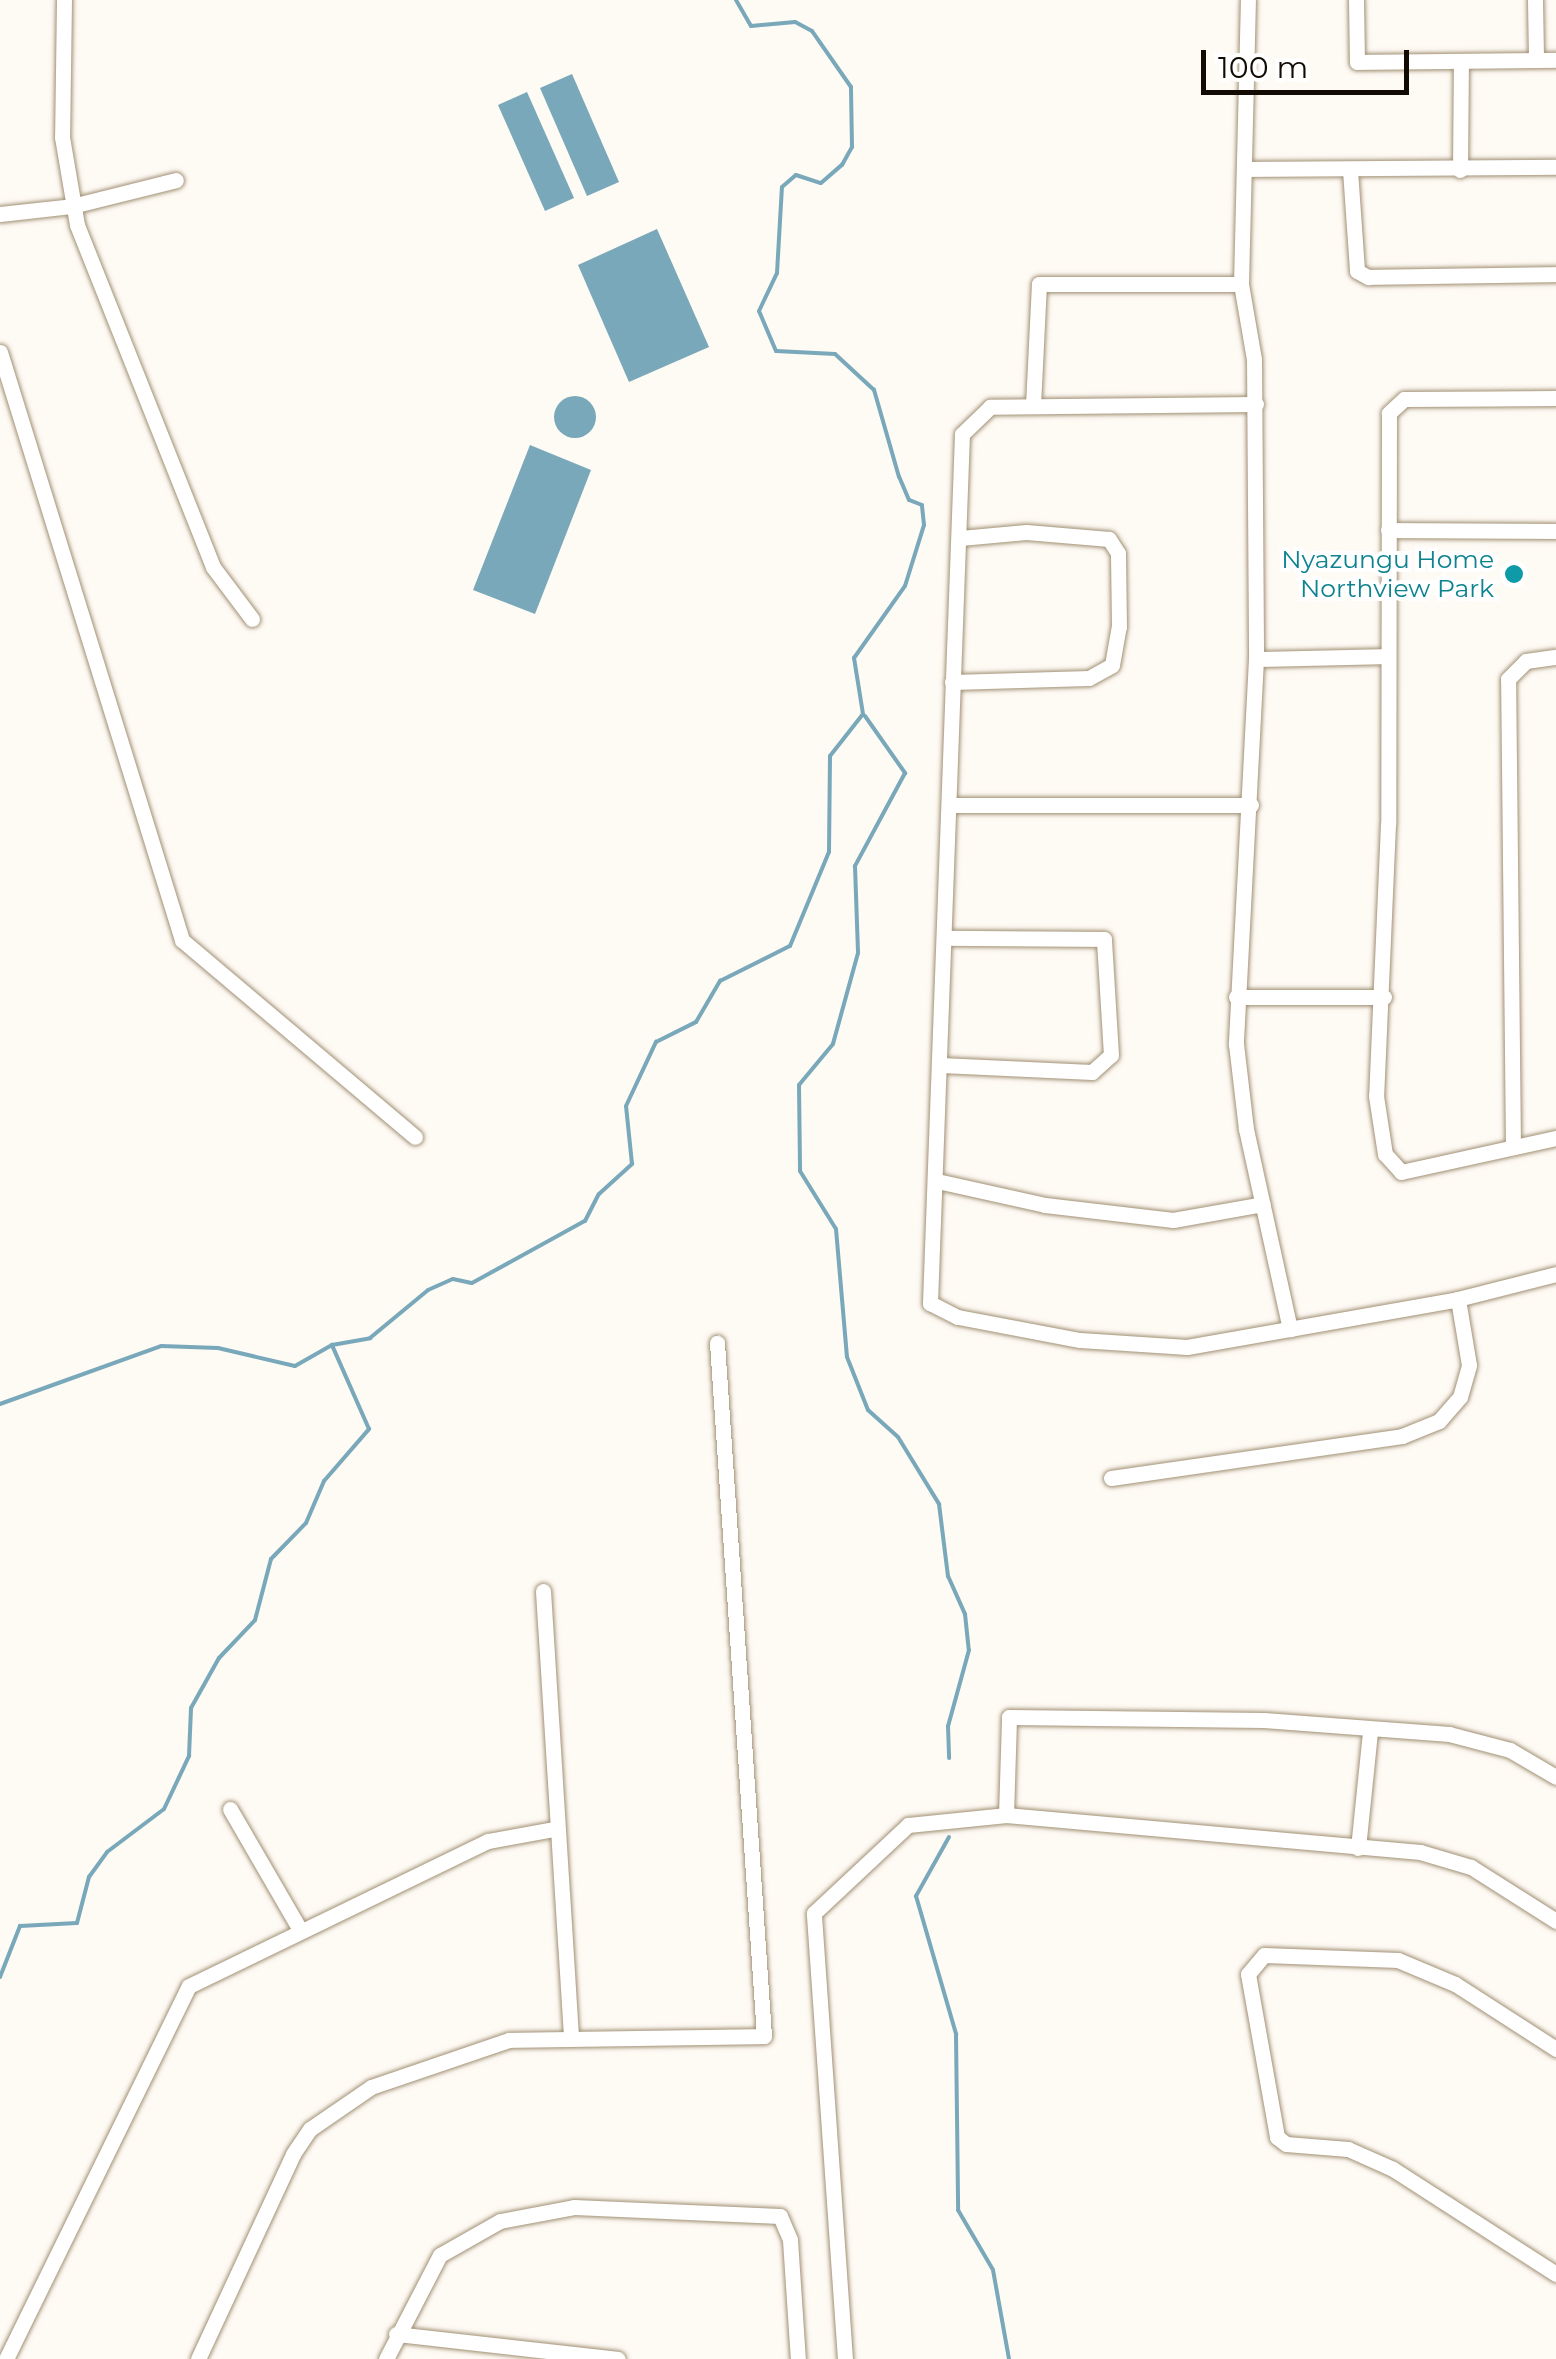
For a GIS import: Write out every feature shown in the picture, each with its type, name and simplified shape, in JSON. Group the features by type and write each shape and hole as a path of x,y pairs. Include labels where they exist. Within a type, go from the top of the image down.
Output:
{"street":[{"path":"64,0 62,137 72,206 213,567 252,619"},
{"path":"1248,0 1241,284 1256,404 1256,658 1251,805 1236,997 1240,1095 1290,1329"},
{"path":"1356,0 1357,62 1556,60"},
{"path":"1535,0 1536,60"},
{"path":"1460,170 1461,63"},
{"path":"1246,169 1556,168"},
{"path":"1350,170 1356,272 1368,277 1556,274"},
{"path":"0,214 72,206 176,180"},
{"path":"1033,406 1039,284 1241,284"},
{"path":"0,352 182,940 415,1137"},
{"path":"1556,398 1396,401 1390,413 1384,656 1384,997 1376,1096 1391,1165 1414,1172 1556,1138"},
{"path":"1256,404 990,407 962,434 930,1303 958,1317 1158,1348 1458,1299 1556,1274"},
{"path":"1388,530 1556,531"},
{"path":"952,682 1088,678 1112,665 1119,627 1118,552 1109,539 1026,532 960,538"},
{"path":"1256,658 1384,656"},
{"path":"1512,1147 1508,679 1526,661 1556,657"},
{"path":"951,804 1251,805"},
{"path":"941,1065 1092,1072 1111,1055 1104,939 945,938"},
{"path":"1236,997 1384,997"},
{"path":"937,1181 1045,1205 1172,1220 1263,1204"},
{"path":"1111,1478 1402,1436 1439,1421 1460,1397 1469,1365 1458,1299"},
{"path":"198,2359 310,2129 372,2087 458,2054 571,2035 764,2036 717,1343"},
{"path":"543,1591 554,1830 571,2035"},
{"path":"1006,1816 1009,1717 1264,1720 1480,1740 1556,1777"},
{"path":"1358,1848 1370,1731"},
{"path":"230,1810 299,1928"},
{"path":"845,2359 814,1913 908,1825 1006,1816 1420,1852 1471,1867 1556,1921"},
{"path":"6,2359 176,2001 202,1976 488,1841 554,1830"},
{"path":"1556,2049 1455,1984 1398,1960 1264,1955 1248,1974 1277,2137 1286,2144 1348,2150 1394,2169 1556,2274"},
{"path":"386,2359 440,2255 500,2221 574,2207 780,2216 790,2240 798,2359"},
{"path":"396,2334 618,2359"}],"water":[{"path":"572,74 619,182 587,196 540,88"},
{"path":"527,92 574,198 545,211 498,105"},
{"path":"657,229 709,347 629,382 578,265"},
{"path":"575,396 590,402 596,417 590,432 575,438 560,432 554,417 560,402"},
{"path":"530,445 591,470 535,614 473,590"}],"waterway":[{"path":"0,1404 161,1346 218,1348 295,1366 332,1345 370,1338 428,1290 453,1279 472,1283 585,1221 599,1194 632,1164 626,1106 656,1042 696,1022 720,981 790,946 829,852 830,756 863,714 854,658 905,586 924,525 922,505 909,500 899,477 874,390 835,354 776,351 759,311 777,273 782,187 796,175 821,183 842,165 852,147 851,87 812,31 795,22 751,26 736,0"},
{"path":"865,716 905,773 855,866 858,953 833,1044 799,1085 800,1171 836,1229 847,1357 868,1410 898,1437 939,1504 948,1576 965,1614 969,1650 948,1726 949,1758"},
{"path":"0,1977 20,1926 77,1923 89,1877 107,1852 164,1809 189,1756 191,1708 219,1658 255,1620 271,1559 306,1523 324,1481 369,1429 332,1345"},
{"path":"949,1837 916,1896 956,2034 958,2210 993,2270 1009,2359"}],"place":[{"name":"Nyazungu Home Northview Park","path":"1514,574"}]}
